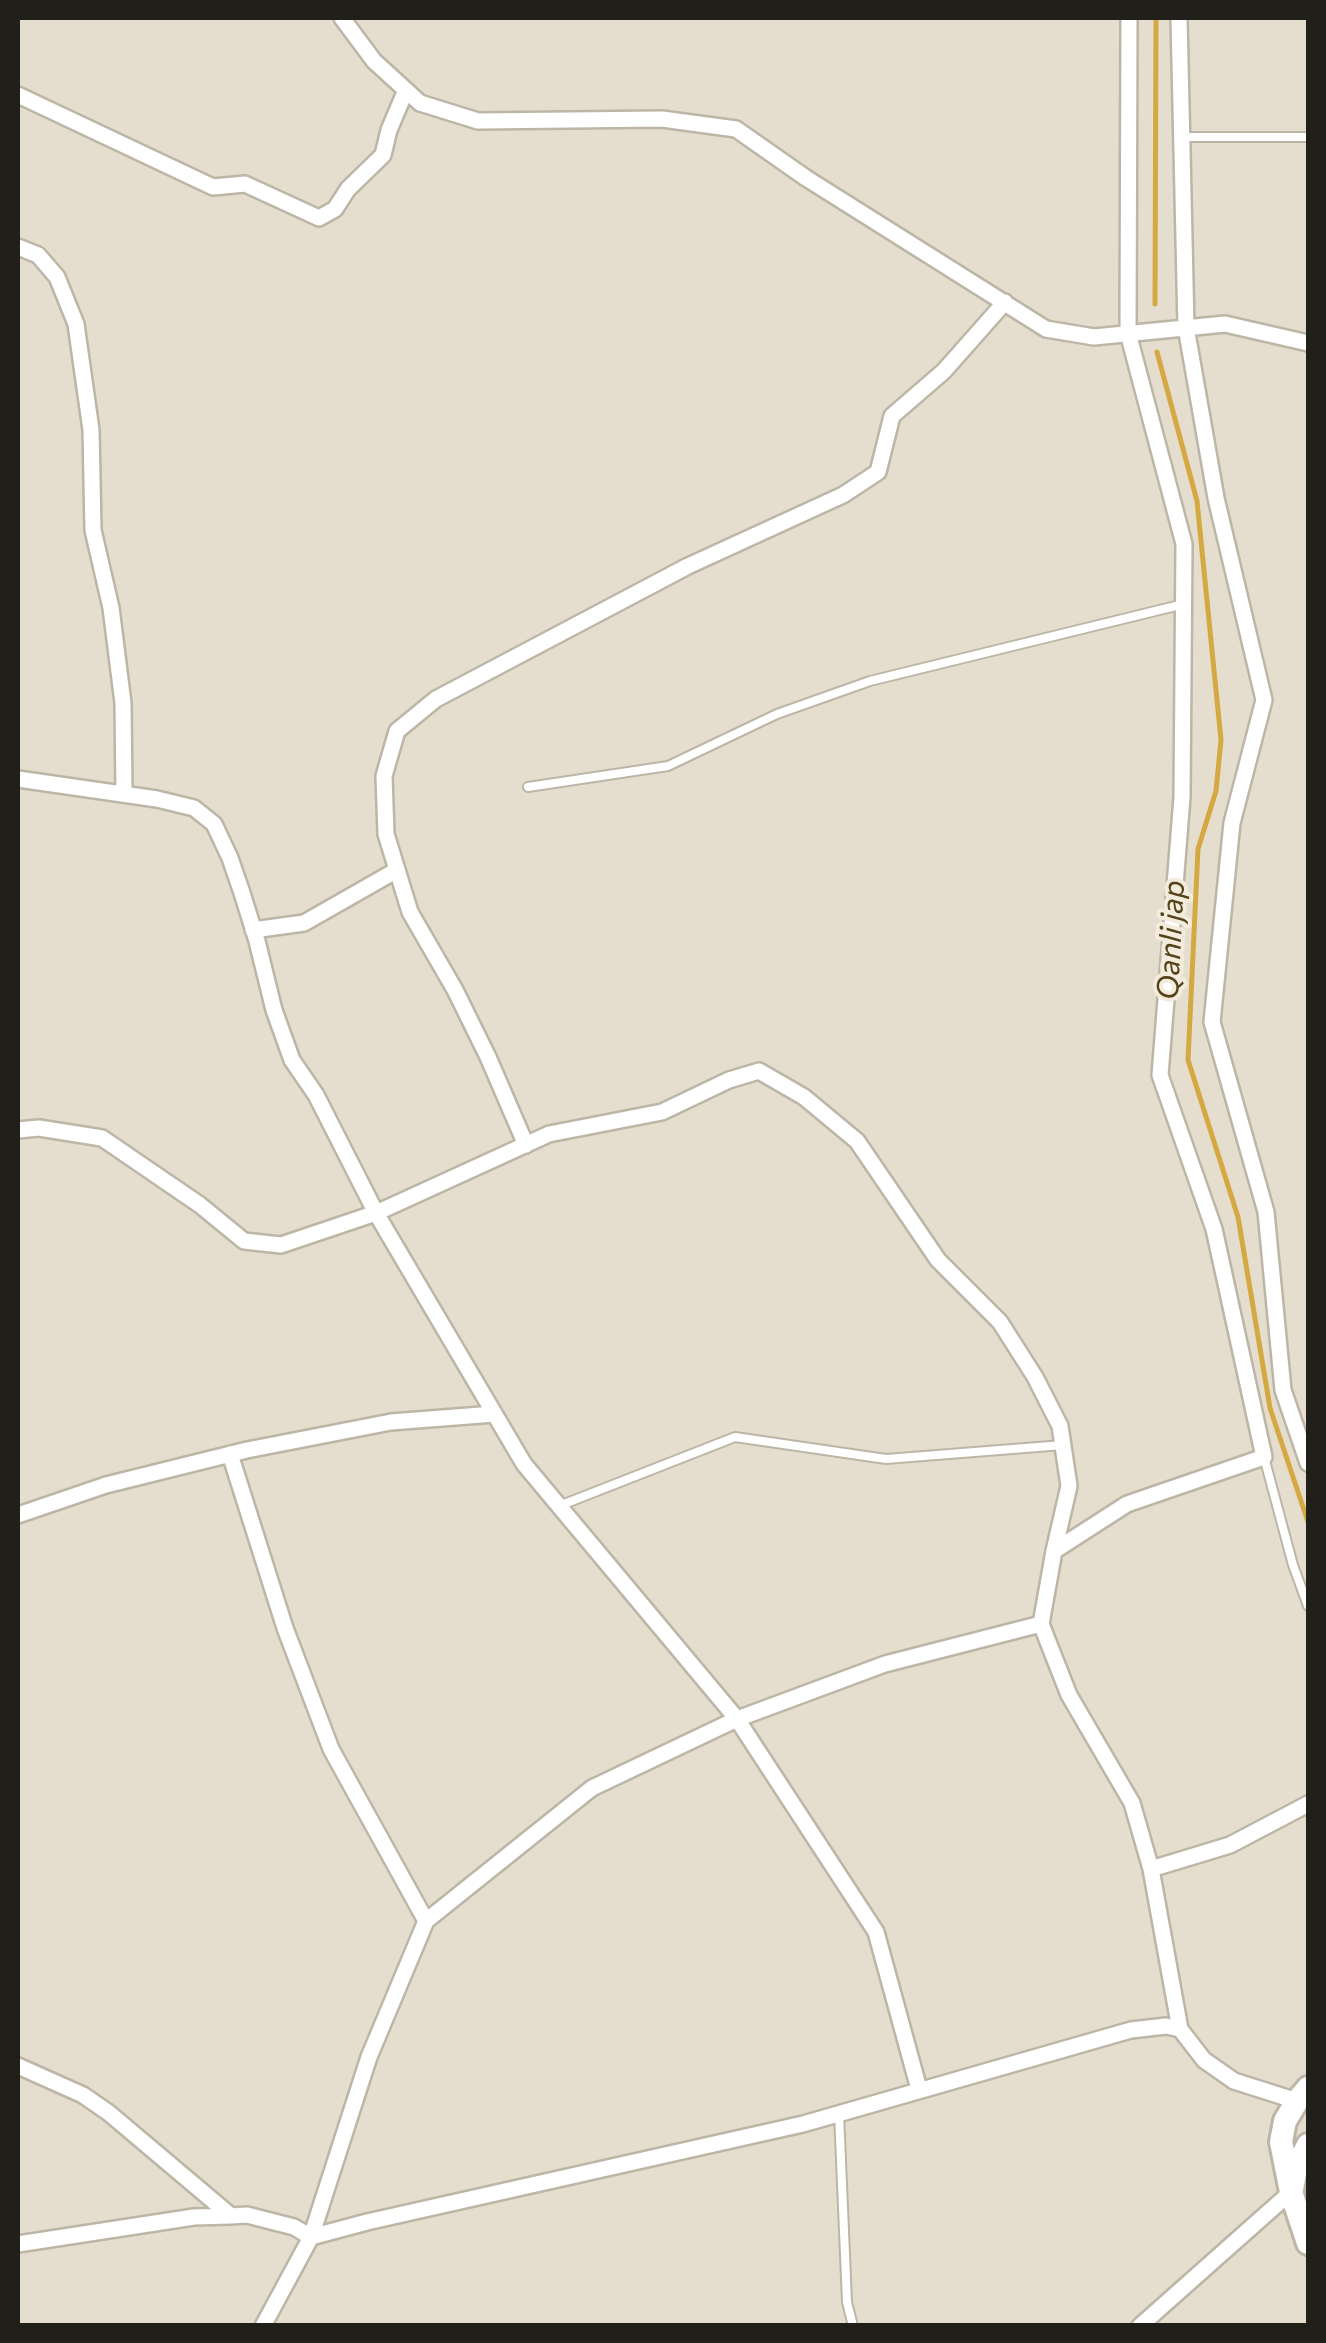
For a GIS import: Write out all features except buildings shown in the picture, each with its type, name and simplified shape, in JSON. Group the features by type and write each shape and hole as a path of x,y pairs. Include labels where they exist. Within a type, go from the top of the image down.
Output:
{"main road":[{"path":"1303,2095 1285,2120 1281,2142 1291,2192 1308,2243"},
{"path":"1291,2192 1296,2168 1308,2144"}],"street":[{"path":"342,18 374,61 420,103 478,120 662,119 736,129 806,178 1046,329 1094,337 1226,324 1308,343"},
{"path":"1054,1551 1127,1504 1264,1456 1214,1229 1160,1075 1182,796 1184,544 1128,332 1129,18"},
{"path":"1179,18 1186,327 1216,498 1264,700 1232,823 1212,1022 1266,1212 1283,1390 1308,1463"},
{"path":"18,95 213,187 246,184 320,218 335,209 348,189 384,155 389,130 406,90"},
{"path":"18,248 38,255 58,277 76,324 91,430 93,530 111,608 123,703 124,794"},
{"path":"526,1145 455,990 410,912 386,834 384,776 397,731 436,699 688,566 843,496 878,472 892,416 944,371 1004,302"},
{"path":"18,779 194,808 214,824 254,930 274,1010 292,1060 316,1096 376,1214 524,1464 737,1719 876,1932 919,2089"},
{"path":"254,930 304,923 397,870"},
{"path":"18,1130 39,1128 102,1138 200,1205 244,1241 281,1245 376,1214 549,1134 662,1112 728,1080 759,1070 804,1097 857,1141 938,1260 1000,1322 1060,1426 1069,1486 1041,1624 1069,1694 1132,1803 1152,1869 1180,2029 1204,2060 1234,2081 1303,2095"},
{"path":"18,1515 106,1485 230,1454 390,1422 494,1414"},
{"path":"230,1454 285,1628 330,1749 426,1921"},
{"path":"263,2326 311,2237 369,2058 426,1921 592,1788 737,1719 885,1664 1041,1624"},
{"path":"1152,1869 1230,1846 1308,1804"},
{"path":"18,2244 194,2217 247,2215 294,2227 311,2237 802,2124 1131,2030 1166,2026 1180,2029"},
{"path":"18,2066 83,2094 231,2216"},
{"path":"1140,2326 1291,2192"}],"lane":[{"path":"1182,137 1308,136"},
{"path":"528,787 668,766 777,714 870,682 1184,604"},
{"path":"559,1506 736,1437 886,1459 1063,1445"},
{"path":"1264,1456 1308,1606"},
{"path":"839,2113 847,2302 853,2326"}],"waterway":[{"path":"1155,304 1156,18"},
{"name":"Qanli jap","path":"1157,352 1197,501 1221,740 1216,791 1198,849 1188,1060 1238,1217 1270,1408 1308,1522"}]}
